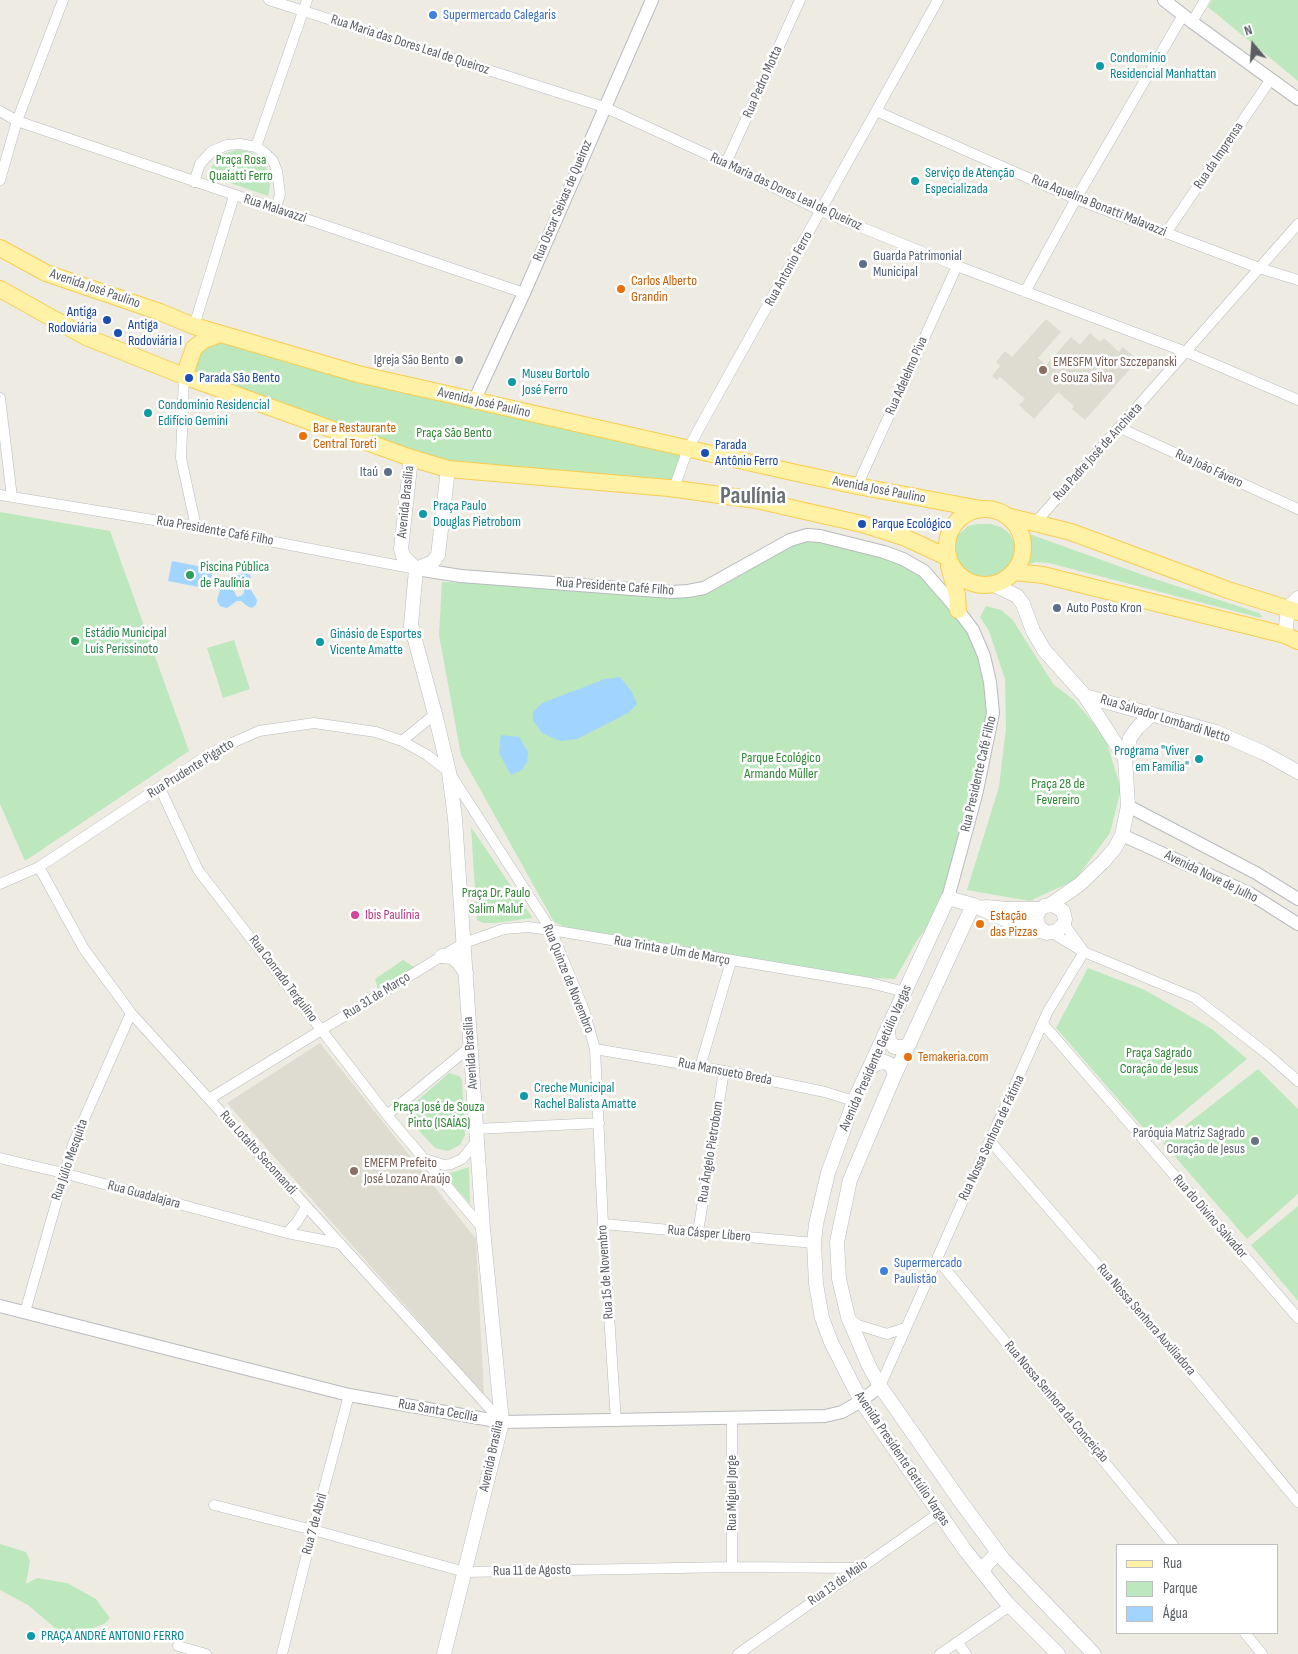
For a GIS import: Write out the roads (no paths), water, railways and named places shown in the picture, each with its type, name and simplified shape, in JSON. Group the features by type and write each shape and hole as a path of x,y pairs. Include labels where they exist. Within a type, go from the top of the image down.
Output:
{"main road":[{"name":"Avenida José Paulino","path":"0,248 46,273 160,312 194,326 358,374 857,486 981,509"},
{"path":"0,289 86,337 184,376 411,458 448,469 674,488 756,500 862,524 906,538 948,559 957,574 973,584 1000,582 1014,572 1020,561 1023,549 1022,536 1016,525 1007,516"},
{"path":"184,376 194,348 204,340 220,334"},
{"name":"Avenida Brasília","path":"411,458 401,549 403,556 416,570 411,625 449,772 455,819 482,1229 502,1422 444,1654"},
{"path":"416,570 433,562 438,556 448,469"},
{"path":"958,610 957,594 946,544 950,531 958,520 968,512 990,509 1007,516 1070,532 1228,590 1295,606 1292,638 1042,575 1014,572"},
{"path":"992,584 1017,596 1023,604 1033,631 1044,650 1085,696 1125,758"},
{"name":"Rua Salvador Lombardi Netto","path":"1085,696 1216,732 1264,753 1298,772"},
{"path":"1050,933 1039,927 1036,918 1045,907 1080,884 1104,861 1115,848 1122,834 1128,806 1125,758 1130,738 1138,727 1152,714"},
{"path":"948,898 973,905 1011,922 1050,933 1057,931 1064,921 1080,884"},
{"name":"Avenida Presidente Getúlio Vargas","path":"948,898 854,1101 828,1173 816,1224 814,1243 816,1284 822,1318 831,1342 861,1401 965,1550 1010,1606 1058,1654"},
{"path":"973,905 1008,909 1060,908 1064,921"},
{"name":"Avenida Presidente Getúlio Vargas","path":"973,905 850,1180 837,1242 839,1279 848,1317 869,1366 880,1386 998,1552 1094,1654"},
{"path":"442,956 452,958 459,963 466,974"},
{"path":"888,1031 889,1040 894,1047 904,1047 910,1043"},
{"path":"871,1067 885,1062 891,1065 896,1074"},
{"path":"828,1173 850,1180"},
{"path":"965,1550 978,1548 989,1539"},
{"path":"983,1573 986,1565 998,1552"}],"street":[{"path":"0,180 17,121 63,0"},
{"name":"Rua Maria das Dores Leal de Queiroz","path":"269,0 604,107 726,163 821,211 957,266 1186,352 1298,400"},
{"path":"256,147 307,0"},
{"name":"Rua Oscar Seixas de Queiroz","path":"474,400 524,293 652,0"},
{"name":"Rua Pedro Motta","path":"726,163 800,0"},
{"name":"Rua Antonio Ferro","path":"674,488 688,449 938,0"},
{"path":"1164,0 1187,19 1298,99"},
{"path":"1025,292 1076,199 1187,19 1205,0"},
{"name":"Rua da Imprensa","path":"1166,233 1271,79"},
{"name":"Rua Malavazzi","path":"0,111 17,121 524,293"},
{"name":"Rua Aquelina Bonatti Malavazzi","path":"876,111 1076,199 1259,268 1298,280"},
{"path":"194,182 200,164 212,151 227,145 240,144 256,147 273,161 277,171 280,194 276,209"},
{"path":"194,326 234,196"},
{"name":"Rua Padre José de Anchieta","path":"1036,522 1298,224"},
{"name":"Rua Adelelmo Piva","path":"857,486 957,266"},
{"path":"184,376 181,458 196,526"},
{"path":"0,398 12,497"},
{"name":"Rua João Fávero","path":"1120,428 1298,509"},
{"name":"Rua Presidente Café Filho","path":"0,495 196,526 416,570 461,576 671,592 704,588 790,540 807,535 820,536 903,559 924,571 973,630 984,656 990,682 993,713 976,795 948,898"},
{"path":"402,741 435,714"},
{"name":"Rua Prudente Pigatto","path":"0,884 39,867 224,747 258,731 314,723 376,732 402,741 427,755 449,772"},
{"name":"Rua Quinze de Novembro","path":"449,772 551,930 584,1010 595,1049 599,1123"},
{"name":"Rua Conrado Tergulino","path":"160,788 198,870 387,1115 482,1229"},
{"name":"Avenida Nove de Julho","path":"1128,806 1256,873 1298,899"},
{"name":"Avenida Nove de Julho","path":"1122,834 1249,892 1298,924"},
{"name":"Rua Lotalto Secomandi","path":"39,867 84,949 131,1012 338,1243 502,1422"},
{"path":"1064,921 1084,952"},
{"name":"Rua Trinta e Um de Março","path":"442,956 464,943 504,929 528,927 870,983 905,992"},
{"path":"1050,933 1084,952 1195,998 1266,1052 1298,1081"},
{"name":"Rua Nossa Senhora de Fátima","path":"880,1386 936,1259 1044,1025 1048,1011 1084,952"},
{"name":"Rua 31 de Março","path":"209,1099 442,956"},
{"path":"700,1067 731,961"},
{"name":"Rua Júlio Mesquita","path":"25,1312 73,1144 131,1012"},
{"name":"Rua do Divino Salvador","path":"1044,1025 1298,1318"},
{"path":"387,1115 470,1047"},
{"name":"Rua Mansueto Breda","path":"595,1049 724,1071 825,1092 854,1101"},
{"name":"Rua Ângelo Pietrobom","path":"698,1232 724,1071"},
{"path":"424,1158 444,1164 452,1164 462,1159 477,1135 599,1123"},
{"name":"Rua 15 de Novembro","path":"599,1123 603,1224 616,1421"},
{"name":"Rua Nossa Senhora Auxiliadora","path":"990,1141 1188,1369 1298,1502"},
{"name":"Rua Guadalajara","path":"0,1158 287,1233 338,1243"},
{"path":"287,1233 297,1222 306,1207"},
{"name":"Rua Cásper Líbero","path":"603,1224 814,1243"},
{"name":"Rua Nossa Senhora da Conceição","path":"936,1259 1173,1544"},
{"name":"Rua Santa Cecília","path":"0,1306 349,1395 502,1422 825,1416 842,1412 861,1401 880,1386"},
{"path":"848,1317 858,1325 887,1334 906,1328"},
{"name":"Rua 7 de Abril","path":"282,1654 349,1395"},
{"name":"Rua Miguel Jorge","path":"732,1418 732,1568"},
{"name":"Rua 11 de Agosto","path":"214,1505 465,1572 858,1568"},
{"name":"Rua 13 de Maio","path":"738,1654 939,1513"},
{"path":"940,1654 1010,1606"},
{"path":"1245,1634 1262,1654"},
{"path":"957,1642 966,1654"},
{"path":"178,1646 206,1654"}],"water":[{"name":"Piscina Pública de Paulínia","path":"172,561 213,569 209,589 168,581"},
{"path":"244,572 250,575 249,587 257,600 256,605 252,608 241,601 237,601 227,608 219,605 217,600 220,590 224,588 229,587 237,597 244,593 244,587 234,584 228,579 229,576 240,575"},
{"path":"620,677 632,692 637,704 628,713 577,739 560,741 542,733 533,720 533,712 542,703 605,679"},
{"path":"501,735 519,737 528,752 527,762 522,770 511,775 499,753"}],"place":[{"name":"Supermercado Calegaris","path":"433,15"},
{"name":"Condomínio Residencial Manhattan","path":"1100,66"},
{"name":"Serviço de Atenção Especializada","path":"915,181"},
{"name":"Guarda Patrimonial Municipal","path":"863,264"},
{"name":"Carlos Alberto Grandin","path":"621,289"},
{"name":"Antiga Rodoviária","path":"107,320"},
{"name":"Antiga Rodoviária I","path":"118,333"},
{"name":"Igreja São Bento","path":"459,360"},
{"name":"EMESFM Vitor Szczepanski e Souza Silva","path":"1043,370"},
{"name":"Parada São Bento","path":"189,378"},
{"name":"Museu Bortolo José Ferro","path":"512,382"},
{"name":"Condomínio Residencial Edifício Gemini","path":"148,413"},
{"name":"Bar e Restaurante Central Toreti","path":"303,436"},
{"name":"Parada Antônio Ferro","path":"705,453"},
{"name":"Itaú","path":"388,472"},
{"name":"Praça Paulo Douglas Pietrobom","path":"423,514"},
{"name":"Parque Ecológico","path":"862,524"},
{"name":"Piscina Pública de Paulínia","path":"190,575"},
{"name":"Auto Posto Kron","path":"1057,608"},
{"name":"Estádio Municipal Luís Perissinoto","path":"75,641"},
{"name":"Ginásio de Esportes Vicente Amatte","path":"320,642"},
{"name":"Programa \"Viver em Família\"","path":"1199,759"},
{"name":"Ibis Paulínia","path":"355,915"},
{"name":"Estação das Pizzas","path":"980,924"},
{"name":"Temakeria.com","path":"908,1057"},
{"name":"Creche Municipal Rachel Balista Amatte","path":"524,1096"},
{"name":"Paróquia Matriz Sagrado Coração de Jesus","path":"1255,1141"},
{"name":"EMEFM Prefeito José Lozano Araújo","path":"354,1171"},
{"name":"Supermercado Paulistão","path":"884,1271"},
{"name":"PRAÇA ANDRÉ ANTONIO FERRO","path":"31,1636"}],"district":[{"name":"Paulínia","path":"753,497"}],"park label":[{"name":"Praça Rosa Quaiatti Ferro","path":"241,168"},
{"name":"Praça São Bento","path":"454,433"},
{"name":"Parque Ecológico Armando Müller","path":"781,766"},
{"name":"Praça 28 de Fevereiro","path":"1058,792"},
{"name":"Praça Dr. Paulo Salim Maluf","path":"496,902"},
{"name":"Praça Sagrado Coração de Jesus","path":"1159,1062"},
{"name":"Praça José de Souza Pinto (ISAÍAS)","path":"439,1116"}]}
